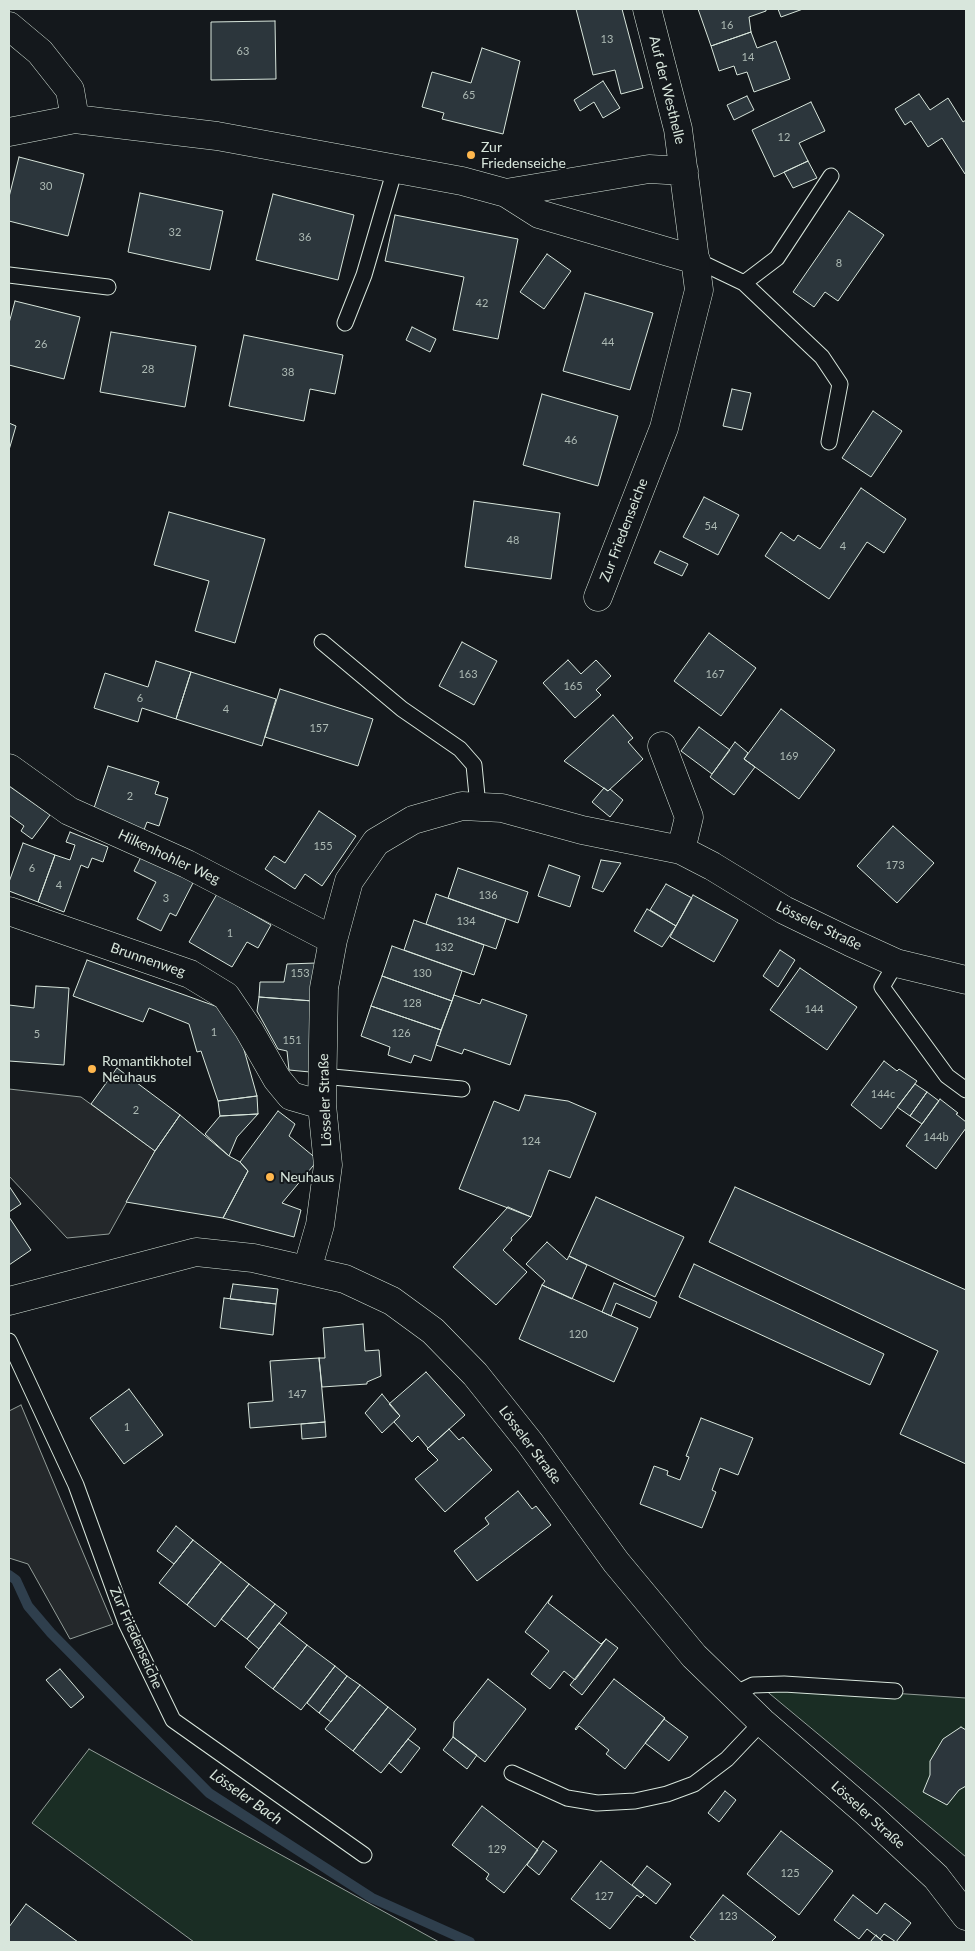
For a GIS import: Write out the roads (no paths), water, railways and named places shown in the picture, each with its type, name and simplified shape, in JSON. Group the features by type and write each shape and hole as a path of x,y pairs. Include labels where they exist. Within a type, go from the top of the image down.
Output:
{"street":[{"name":"Auf der Westhelle","path":"647,9 678,129 684,171"},
{"path":"9,26 40,52 70,90 75,119"},
{"path":"9,132 75,119 217,136 462,181 506,193 539,214 696,260"},
{"path":"506,193 648,169 684,171"},
{"name":"Zur Friedenseiche","path":"598,597 664,428 699,290 684,171"},
{"path":"662,746 690,817 681,850"},
{"name":"Hilkenhohler Weg","path":"9,768 69,811 187,864 333,940"},
{"name":"Lösseler Straße","path":"966,980 896,962 784,910 712,866 681,850 582,830 502,808 462,806 413,820 376,842 349,881 333,940 324,988 322,1076 322,1105 328,1166 320,1225 307,1270 345,1279 384,1297 412,1314 433,1331 476,1374 524,1435 622,1569 694,1656 762,1722 867,1813 936,1877 966,1916"},
{"name":"Brunnenweg","path":"9,911 181,971 226,996 249,1030 277,1079 291,1096 322,1105"},
{"path":"9,1301 196,1252 253,1258 307,1270"}],"lane":[{"path":"345,323 364,275 395,169"},
{"path":"744,283 778,258 831,176"},
{"path":"696,260 744,283 822,358 840,384 830,442"},
{"path":"9,275 108,287"},
{"path":"322,642 402,710 460,749 474,765 478,806"},
{"path":"896,962 882,987 947,1076 966,1090"},
{"path":"322,1076 462,1089"},
{"name":"Zur Friedenseiche","path":"9,1341 76,1484 126,1623 173,1720 364,1855"},
{"path":"734,1694 753,1685 784,1684 895,1691"},
{"path":"512,1773 567,1798 597,1804 643,1799 667,1794 694,1784 727,1759 762,1722"}],"waterway":[{"name":"Lösseler Bach","path":"9,1575 16,1580 28,1606 51,1633 209,1793 372,1898 470,1942"}],"place":[{"name":"Zur Friedenseiche","path":"471,155"},
{"name":"Romantikhotel Neuhaus","path":"92,1069"},
{"name":"Neuhaus","path":"270,1177"}]}
